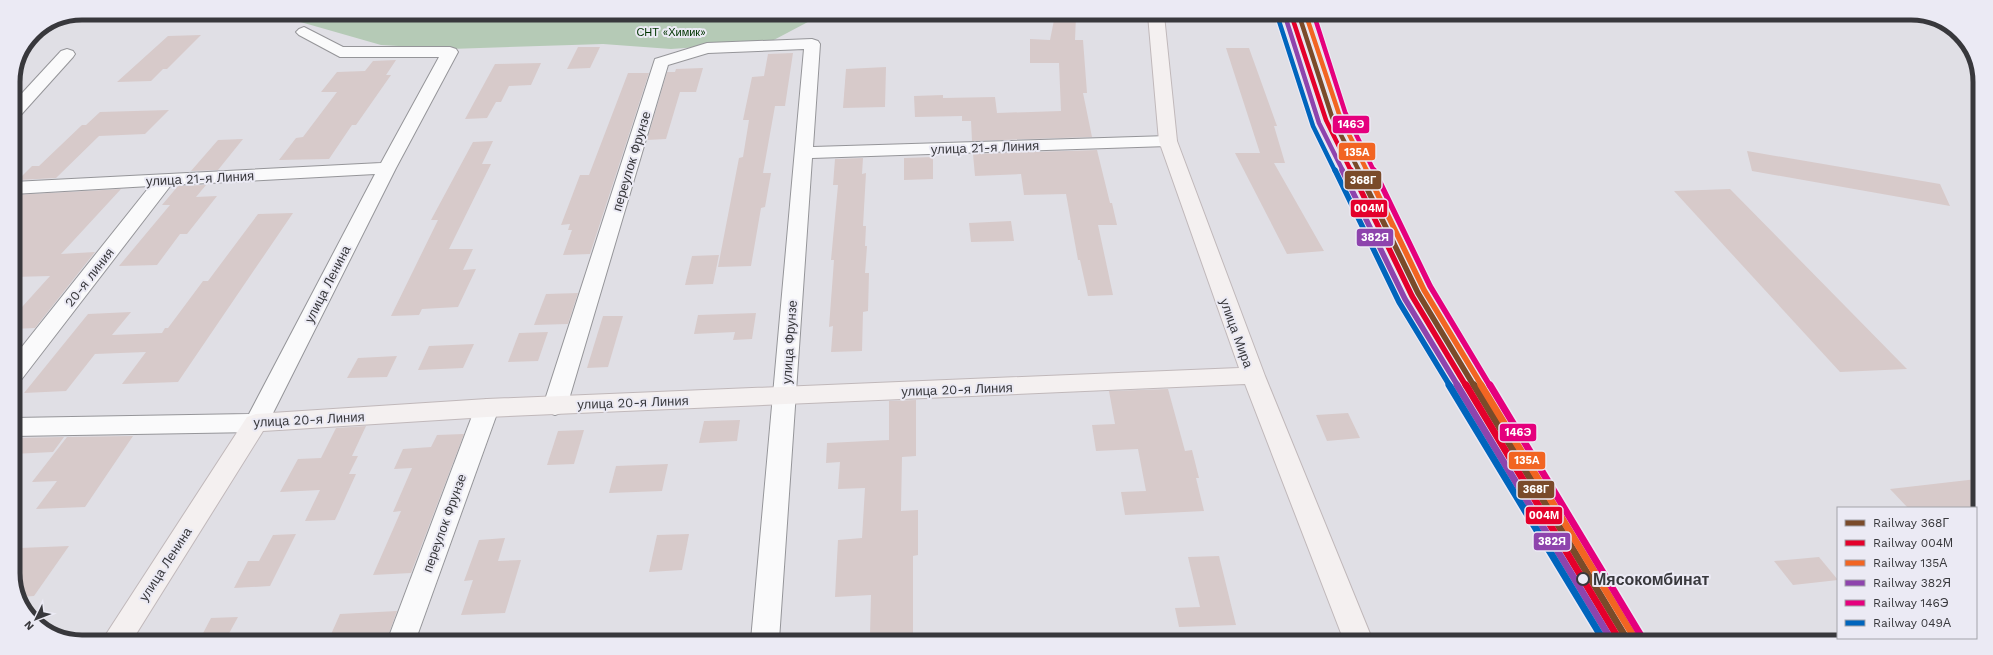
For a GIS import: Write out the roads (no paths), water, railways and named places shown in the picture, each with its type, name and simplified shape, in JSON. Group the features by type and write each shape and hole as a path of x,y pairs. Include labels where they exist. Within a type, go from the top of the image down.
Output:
{"main road":[{"name":"улица Мира","path":"1156,20 1168,141 1253,376 1357,635"},
{"name":"улица 20-я Линия","path":"256,422 487,408 1253,376"},
{"name":"улица Ленина","path":"119,635 256,422"}],"street":[{"name":"улица Ленина","path":"256,422 387,168 450,52 340,52 304,32"},
{"name":"улица Фрунзе","path":"765,635 812,44"},
{"name":"переулок Фрунзе","path":"555,406 661,62 707,48 812,44"},
{"path":"20,104 67,54"},
{"name":"улица 21-я Линия","path":"803,153 1168,141"},
{"name":"улица 21-я Линия","path":"20,188 387,168"},
{"name":"20-я линия","path":"20,365 165,180"},
{"name":"переулок Фрунзе","path":"403,635 487,408"},
{"name":"улица 20-я Линия","path":"20,427 256,422"}],"rail line":[{"name":"382Я","path":"1286,20 1319,123 1405,299 1608,635"},
{"name":"004М","path":"1293,20 1326,120 1412,296 1616,635"},
{"name":"368Г","path":"1301,20 1332,117 1418,293 1624,635"},
{"name":"135А","path":"1308,20 1339,114 1424,290 1633,635"},
{"name":"146Э","path":"1316,20 1345,112 1430,286 1640,634"},
{"name":"049А","path":"1279,21 1313,126 1399,302 1600,635"}],"place":[{"name":"Мясокомбинат","path":"1583,579"}],"park label":[{"name":"СНТ «Химик»","path":"671,32"}]}
